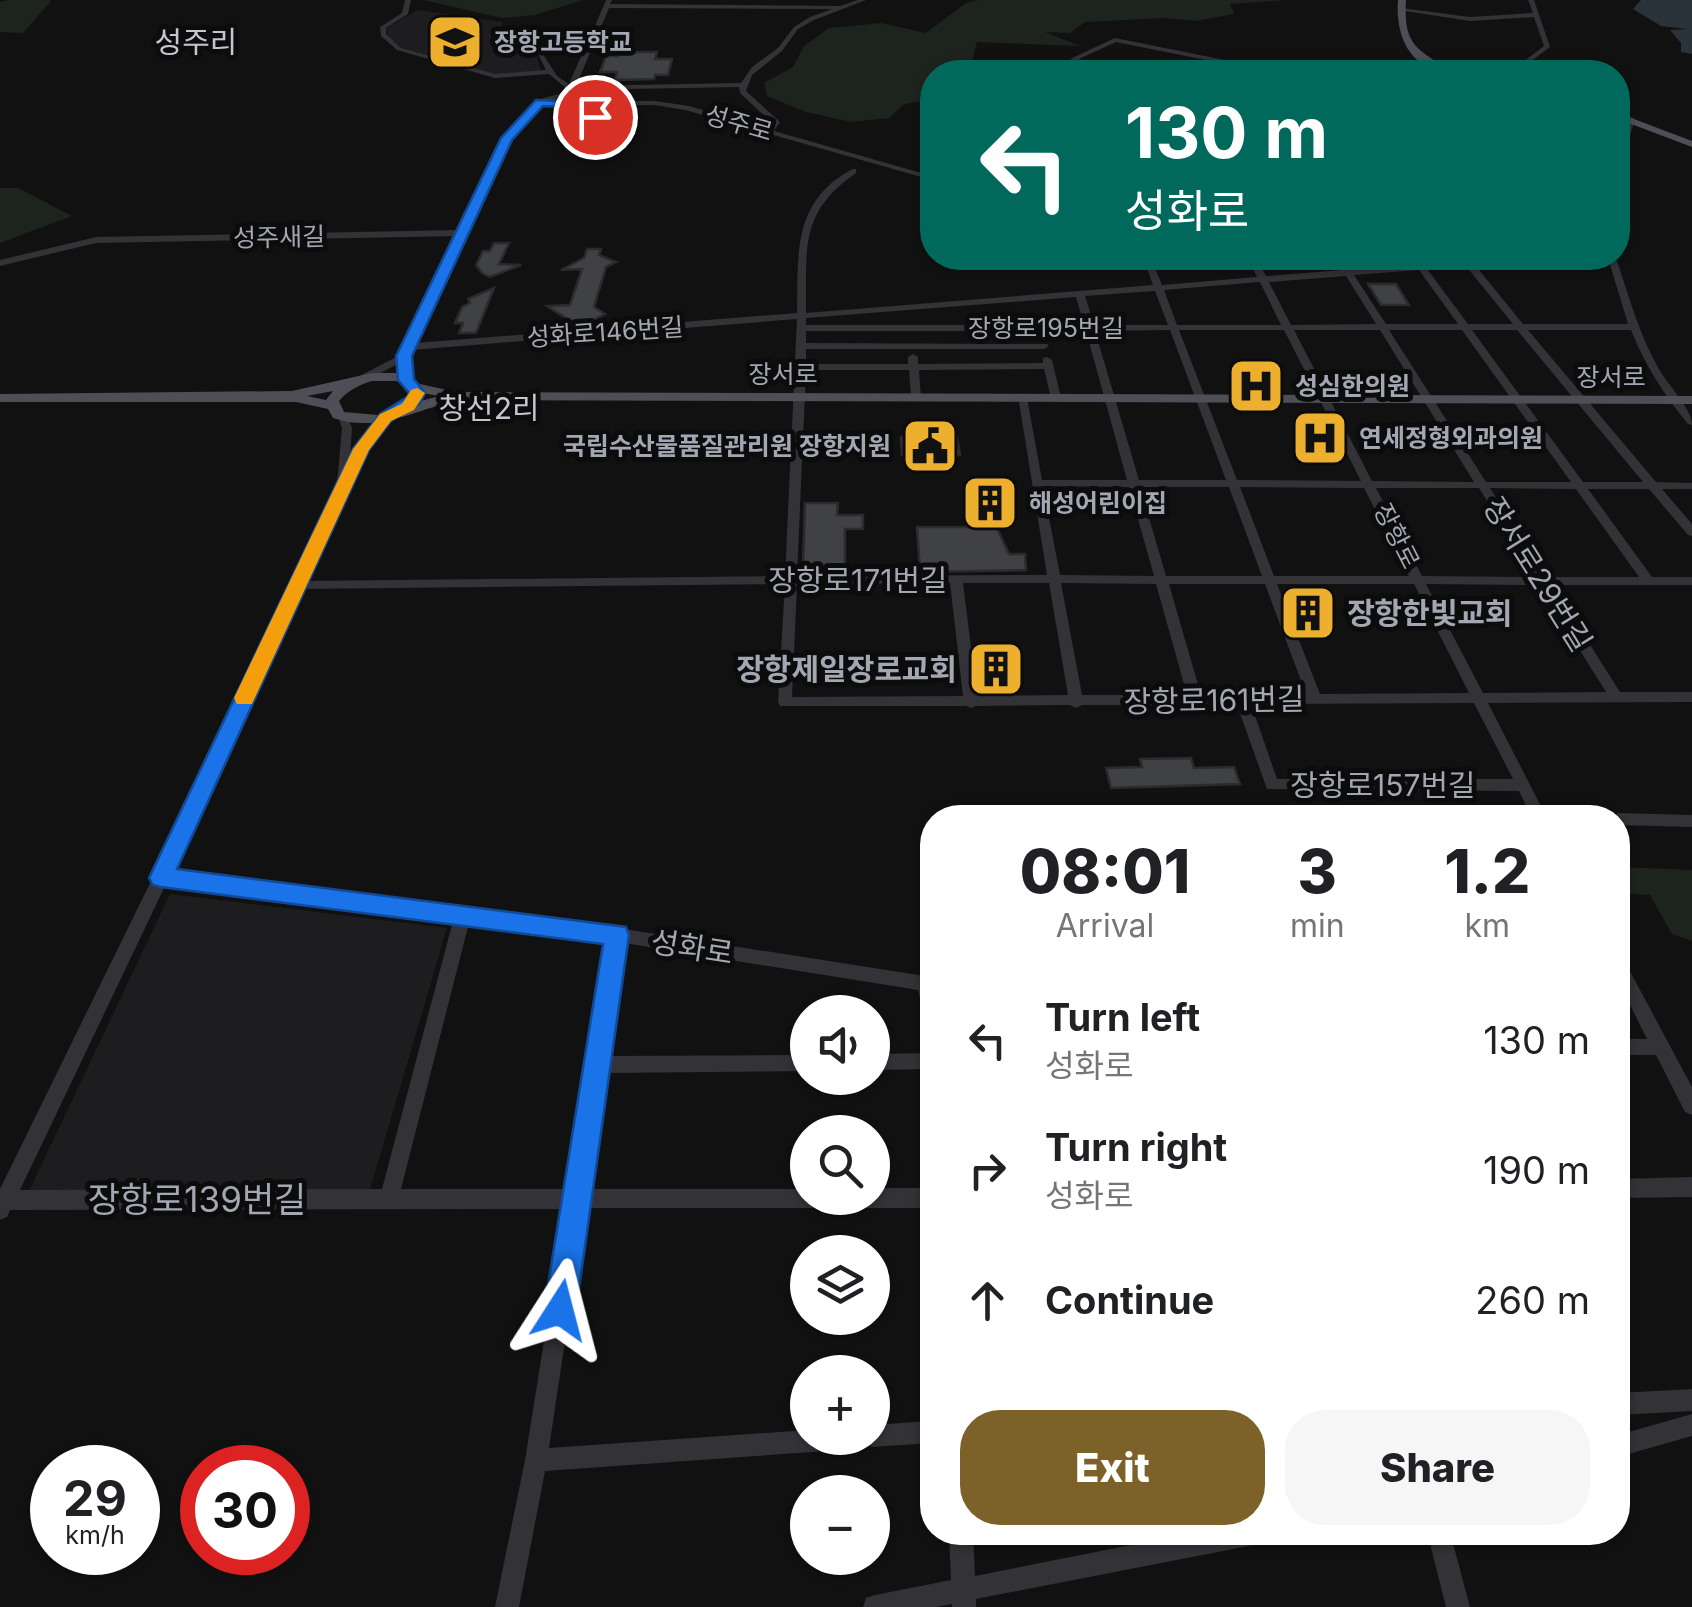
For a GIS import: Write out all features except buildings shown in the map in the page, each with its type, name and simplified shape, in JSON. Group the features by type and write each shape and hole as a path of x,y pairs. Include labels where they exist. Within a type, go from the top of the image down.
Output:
{"main road":[{"path":"1402,5 1402,40 1420,60"},
{"path":"1631,119 1692,144"},
{"path":"249,396 322,391 387,376 456,396"},
{"path":"338,412 332,401 353,382"},
{"path":"406,408 414,400 411,383"},
{"path":"0,398 296,398 359,421 386,418 406,408 456,396"},
{"name":"장서로","path":"456,396 1692,400"}],"street":[{"path":"408,0 405,14 383,27 383,35 399,49 501,77 550,72"},
{"path":"570,90 608,3 837,6 863,0"},
{"path":"1530,60 1547,48 1531,0"},
{"path":"1402,5 1470,19 1537,15"},
{"path":"771,136 777,124 742,92 742,86 764,59 782,49 794,28 837,6"},
{"path":"595,30 540,56 585,114 628,121"},
{"path":"1076,60 1073,59 1115,40 1214,60"},
{"path":"411,383 406,352 507,138 540,102 570,90 742,86"},
{"name":"성주로","path":"540,102 655,103 683,108 771,136 782,135 920,175"},
{"path":"681,119 683,108"},
{"path":"792,581 801,367 800,278 806,222 816,202 854,171"},
{"name":"성주새길","path":"0,264 96,240 462,233"},
{"path":"1152,270 1315,699"},
{"name":"장항로","path":"1262,270 1534,805"},
{"name":"장서로29번길","path":"1347,270 1616,698"},
{"path":"802,322 910,308 1365,270"},
{"path":"1425,270 1649,581"},
{"path":"1475,270 1692,532"},
{"path":"1615,270 1632,327 1672,400 1692,422"},
{"path":"1080,294 1195,699"},
{"path":"1033,298 1056,398"},
{"path":"910,308 916,398"},
{"name":"장항로195번길","path":"802,322 911,328 1632,327"},
{"name":"성화로146번길","path":"406,352 802,322"},
{"path":"801,346 1044,346"},
{"path":"353,382 406,352"},
{"path":"801,367 1049,366"},
{"path":"1022,398 1076,703"},
{"path":"338,412 348,428 343,484"},
{"path":"2,1205 161,878 343,484 362,449 386,418"},
{"path":"1039,484 1692,486"},
{"path":"956,580 971,703"},
{"name":"장항로171번길","path":"297,586 956,580 1692,581"},
{"name":"장항로161번길","path":"792,581 784,702 1692,697"},
{"name":"장항로157번길","path":"1242,700 1272,785 1524,786"},
{"path":"1630,820 1692,821"},
{"name":"성화로","path":"161,878 617,935 920,983"},
{"path":"389,1198 462,916"},
{"path":"507,1607 536,1460 617,935"},
{"path":"1630,988 1692,1106"},
{"path":"1630,1047 1661,1047"},
{"path":"890,1062 920,1061"},
{"path":"598,1065 790,1063"},
{"path":"1630,1189 1692,1187"},
{"name":"장항로139번길","path":"2,1205 389,1198 920,1198"},
{"path":"1630,1403 1692,1400"},
{"path":"1630,1442 1692,1424"},
{"path":"890,1435 920,1433"},
{"path":"536,1460 790,1442"},
{"path":"962,1545 964,1598"},
{"path":"874,1607 964,1598 1201,1545"},
{"path":"1441,1545 1458,1607"}],"shaded area":[{"path":"423,0 583,0 535,15 502,18"},
{"path":"1287,0 1230,4 1234,14 1196,21 1165,18 1085,22 1070,33 1045,32 1080,46 977,42 972,60 920,60 920,102 904,104 889,118 851,122 806,112 767,96 764,83 793,67 804,46 829,28 881,23 926,33 966,3"},
{"path":"1641,0 1692,0 1692,54 1681,52 1681,43 1670,30 1688,29 1661,26 1633,9"},
{"path":"51,1 23,33 0,32 0,2"},
{"name":"장항고등학교","path":"417,10 502,22 502,30 520,36 514,46 536,54 541,71 501,76 403,49 389,39 386,29"},
{"path":"0,188 18,188 72,216 0,243"},
{"path":"1630,867 1692,870 1692,941 1672,934 1650,895 1630,894"},
{"path":"170,894 447,928 369,1193 29,1191"}],"slow traffic":[{"path":"244,698 362,449 376,428 408,407 417,393"}],"place":[{"name":"장항고등학교","path":"455,42"},
{"name":"성심한의원","path":"1256,386"},
{"name":"연세정형외과의원","path":"1320,438"},
{"name":"국립수산물품질관리원 장항지원","path":"930,446"},
{"name":"해성어린이집","path":"990,503"},
{"name":"장항한빛교회","path":"1308,613"},
{"name":"장항제일장로교회","path":"996,669"}],"district":[{"name":"성주리","path":"196,42"},
{"name":"창선2리","path":"489,408"}],"route":[{"path":"560,1310 617,935 161,878 343,484 376,428 414,400 417,393 406,380 404,356 507,138 540,102 578,104 585,114 595,117"}]}
